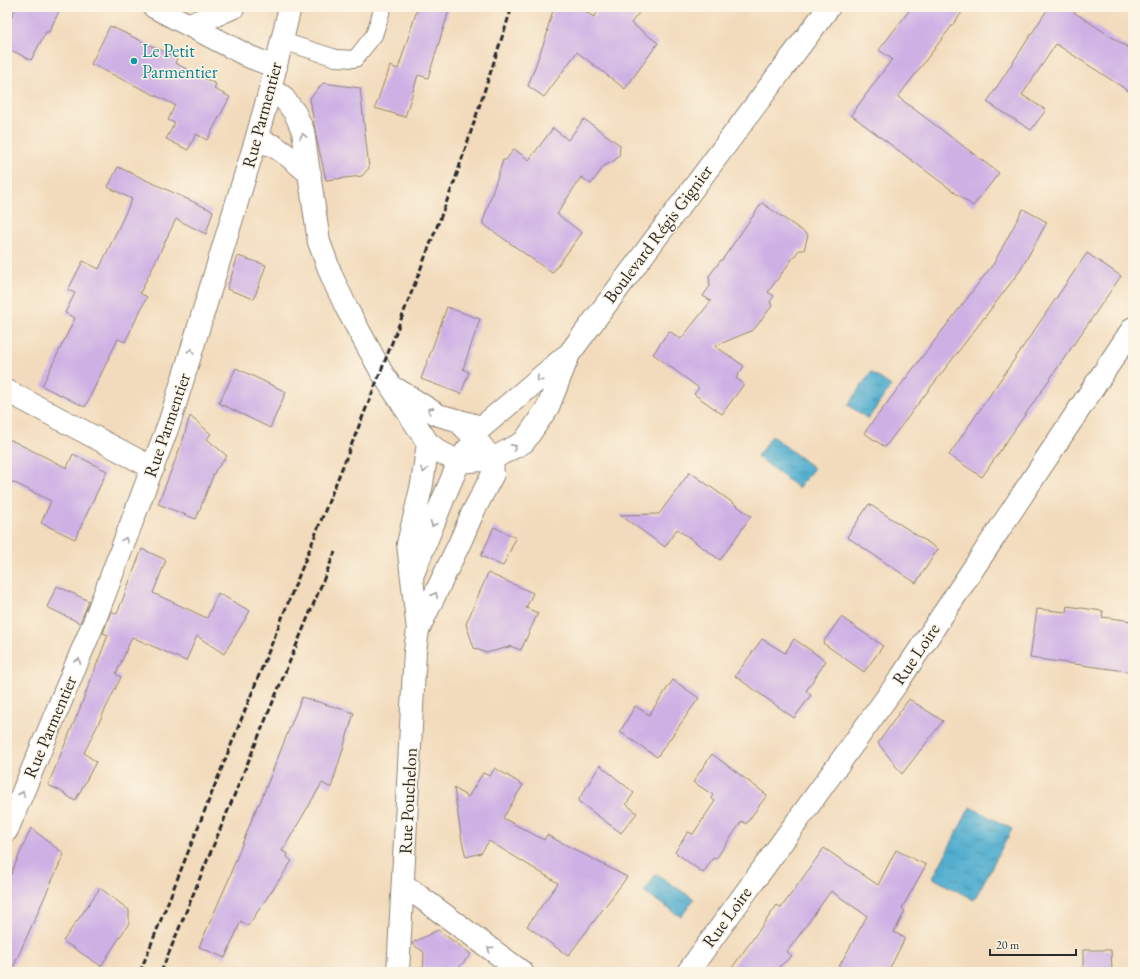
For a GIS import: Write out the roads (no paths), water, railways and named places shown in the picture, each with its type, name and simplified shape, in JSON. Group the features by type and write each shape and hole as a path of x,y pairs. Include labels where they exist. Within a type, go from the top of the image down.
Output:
{"street":[{"path":"154,7 250,57 276,67"},
{"path":"188,24 207,19 234,7"},
{"name":"Rue Parmentier","path":"7,830 94,622 172,414 256,140 276,67 290,7"},
{"name":"Boulevard Régis Gignier","path":"460,462 492,459 524,442 548,407 569,354 829,7"},
{"path":"270,90 282,96 295,113 303,131 319,242 332,277 347,309 382,371 428,443 440,452 460,462"},
{"path":"256,140 274,146 310,174"},
{"name":"Rue Loire","path":"688,972 898,682 1133,328"},
{"path":"412,576 444,496 460,462 479,433 569,354"},
{"path":"392,386 438,415 457,420 479,433 492,459 493,474 473,512 418,630"},
{"path":"7,391 153,468"},
{"path":"418,630 408,544 422,484 428,443"},
{"name":"Rue Pouchelon","path":"398,972 418,630"},
{"path":"404,885 522,972"}],"lane":[{"path":"282,41 336,58 355,58 374,35 383,7"}],"water":[{"path":"871,372 891,386 868,419 848,405"},
{"path":"772,436 814,468 798,488 757,456"},
{"path":"970,807 1012,829 974,900 933,878"},
{"path":"656,874 694,899 681,917 644,892"}],"railway":[{"path":"140,972 381,371 455,180 512,7"},
{"path":"161,972 335,552"}],"place":[{"name":"Le Petit Parmentier","path":"134,61"}]}
